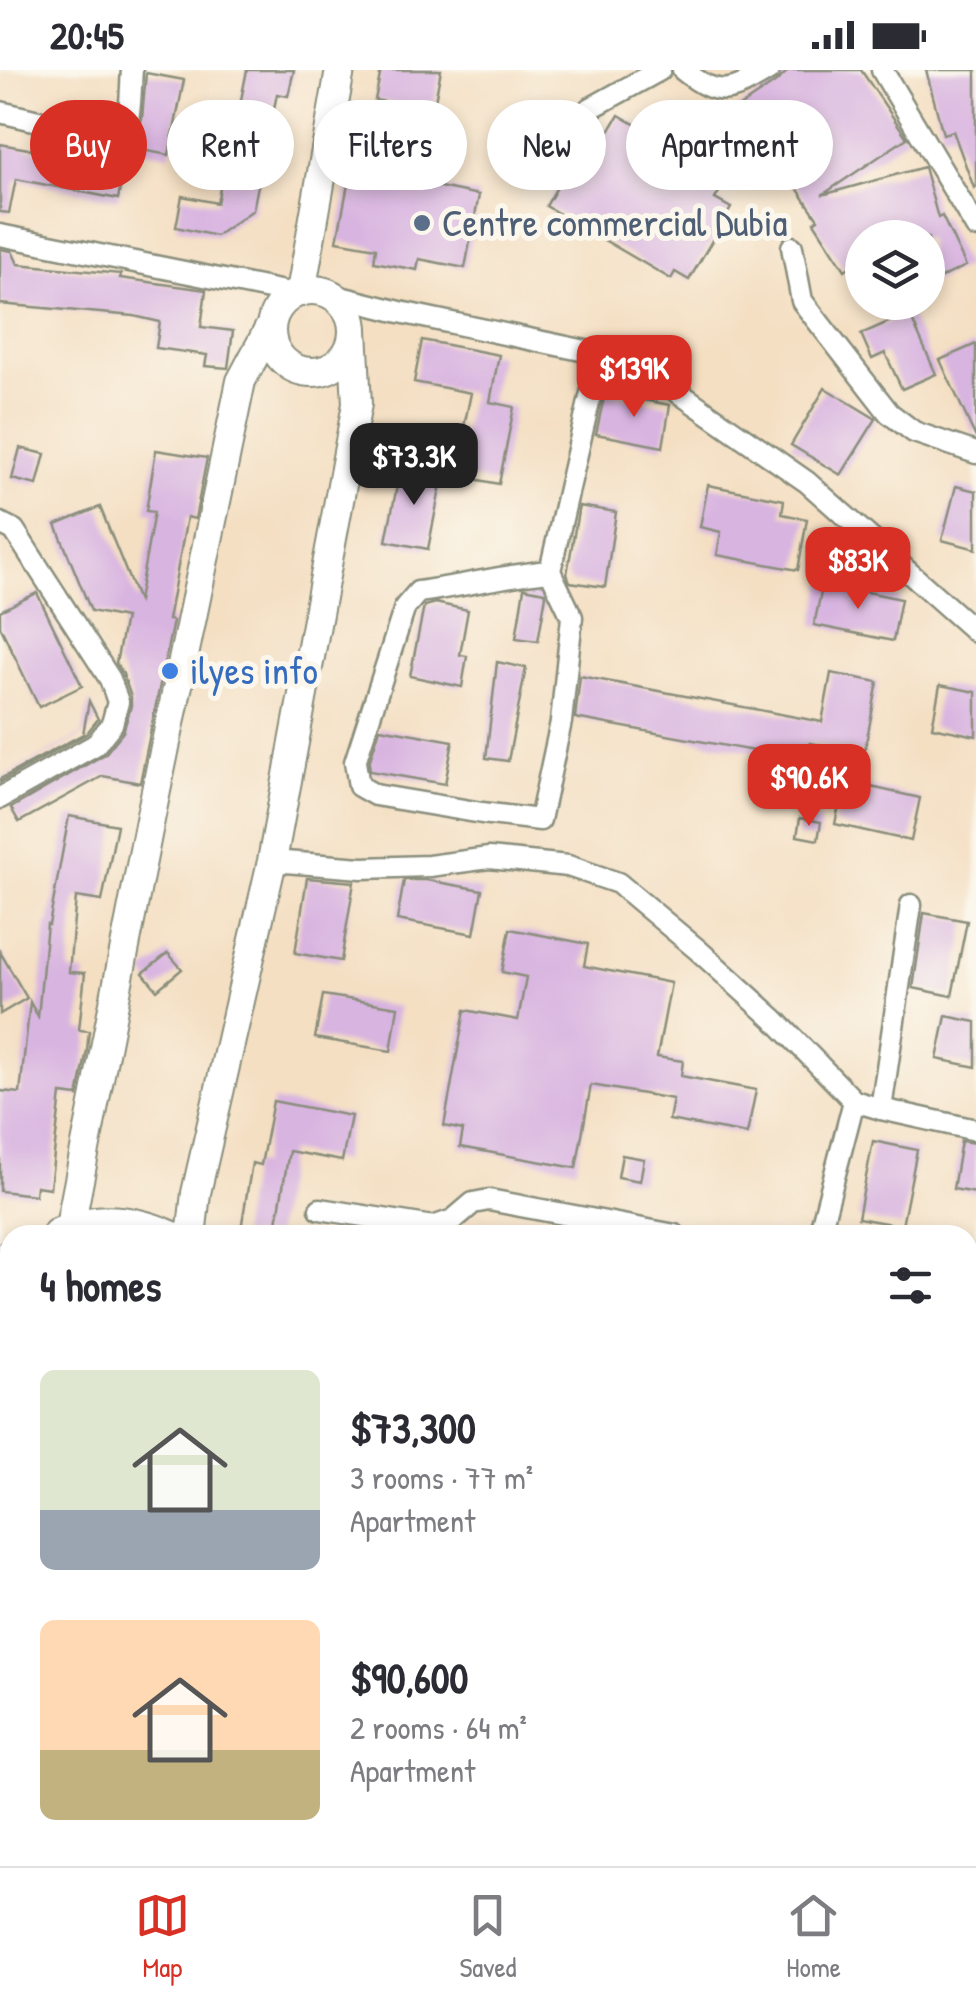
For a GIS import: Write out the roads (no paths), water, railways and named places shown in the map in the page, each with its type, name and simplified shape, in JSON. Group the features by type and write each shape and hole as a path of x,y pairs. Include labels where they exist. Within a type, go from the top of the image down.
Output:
{"street":[{"path":"0,112 120,140 124,138 132,70"},
{"path":"312,293 340,70"},
{"path":"312,293 321,270 359,70"},
{"path":"605,100 660,70"},
{"path":"683,70 703,86 728,90 744,86 769,70"},
{"path":"882,70 976,228"},
{"path":"0,235 312,293 600,354 662,381 807,482 976,632"},
{"path":"792,246 802,301 889,413 914,432 976,453"},
{"path":"63,1225 241,381 283,302 312,293 343,304 350,316 357,404 272,861 196,1193 192,1225"},
{"path":"271,325 276,351 285,362 310,372 335,365 345,356 353,330"},
{"path":"550,572 506,575 418,592 405,608 356,762 358,786 375,795 540,820 561,722 572,617 550,572 600,354"},
{"path":"0,522 14,530 110,678 118,702 112,724 95,745 0,798"},
{"path":"272,861 362,868 429,866 489,858 568,866 618,884 762,1008 854,1101 976,1130"},
{"path":"881,1109 910,905"},
{"path":"823,1225 854,1101"},
{"path":"439,1225 453,1220 473,1203 489,1200 623,1225"},
{"path":"320,1209 420,1225"},
{"path":"83,1225 104,1219 144,1225"}],"place":[{"name":"Centre commercial Dubia","path":"422,223"},
{"name":"ilyes info","path":"170,671"}]}
